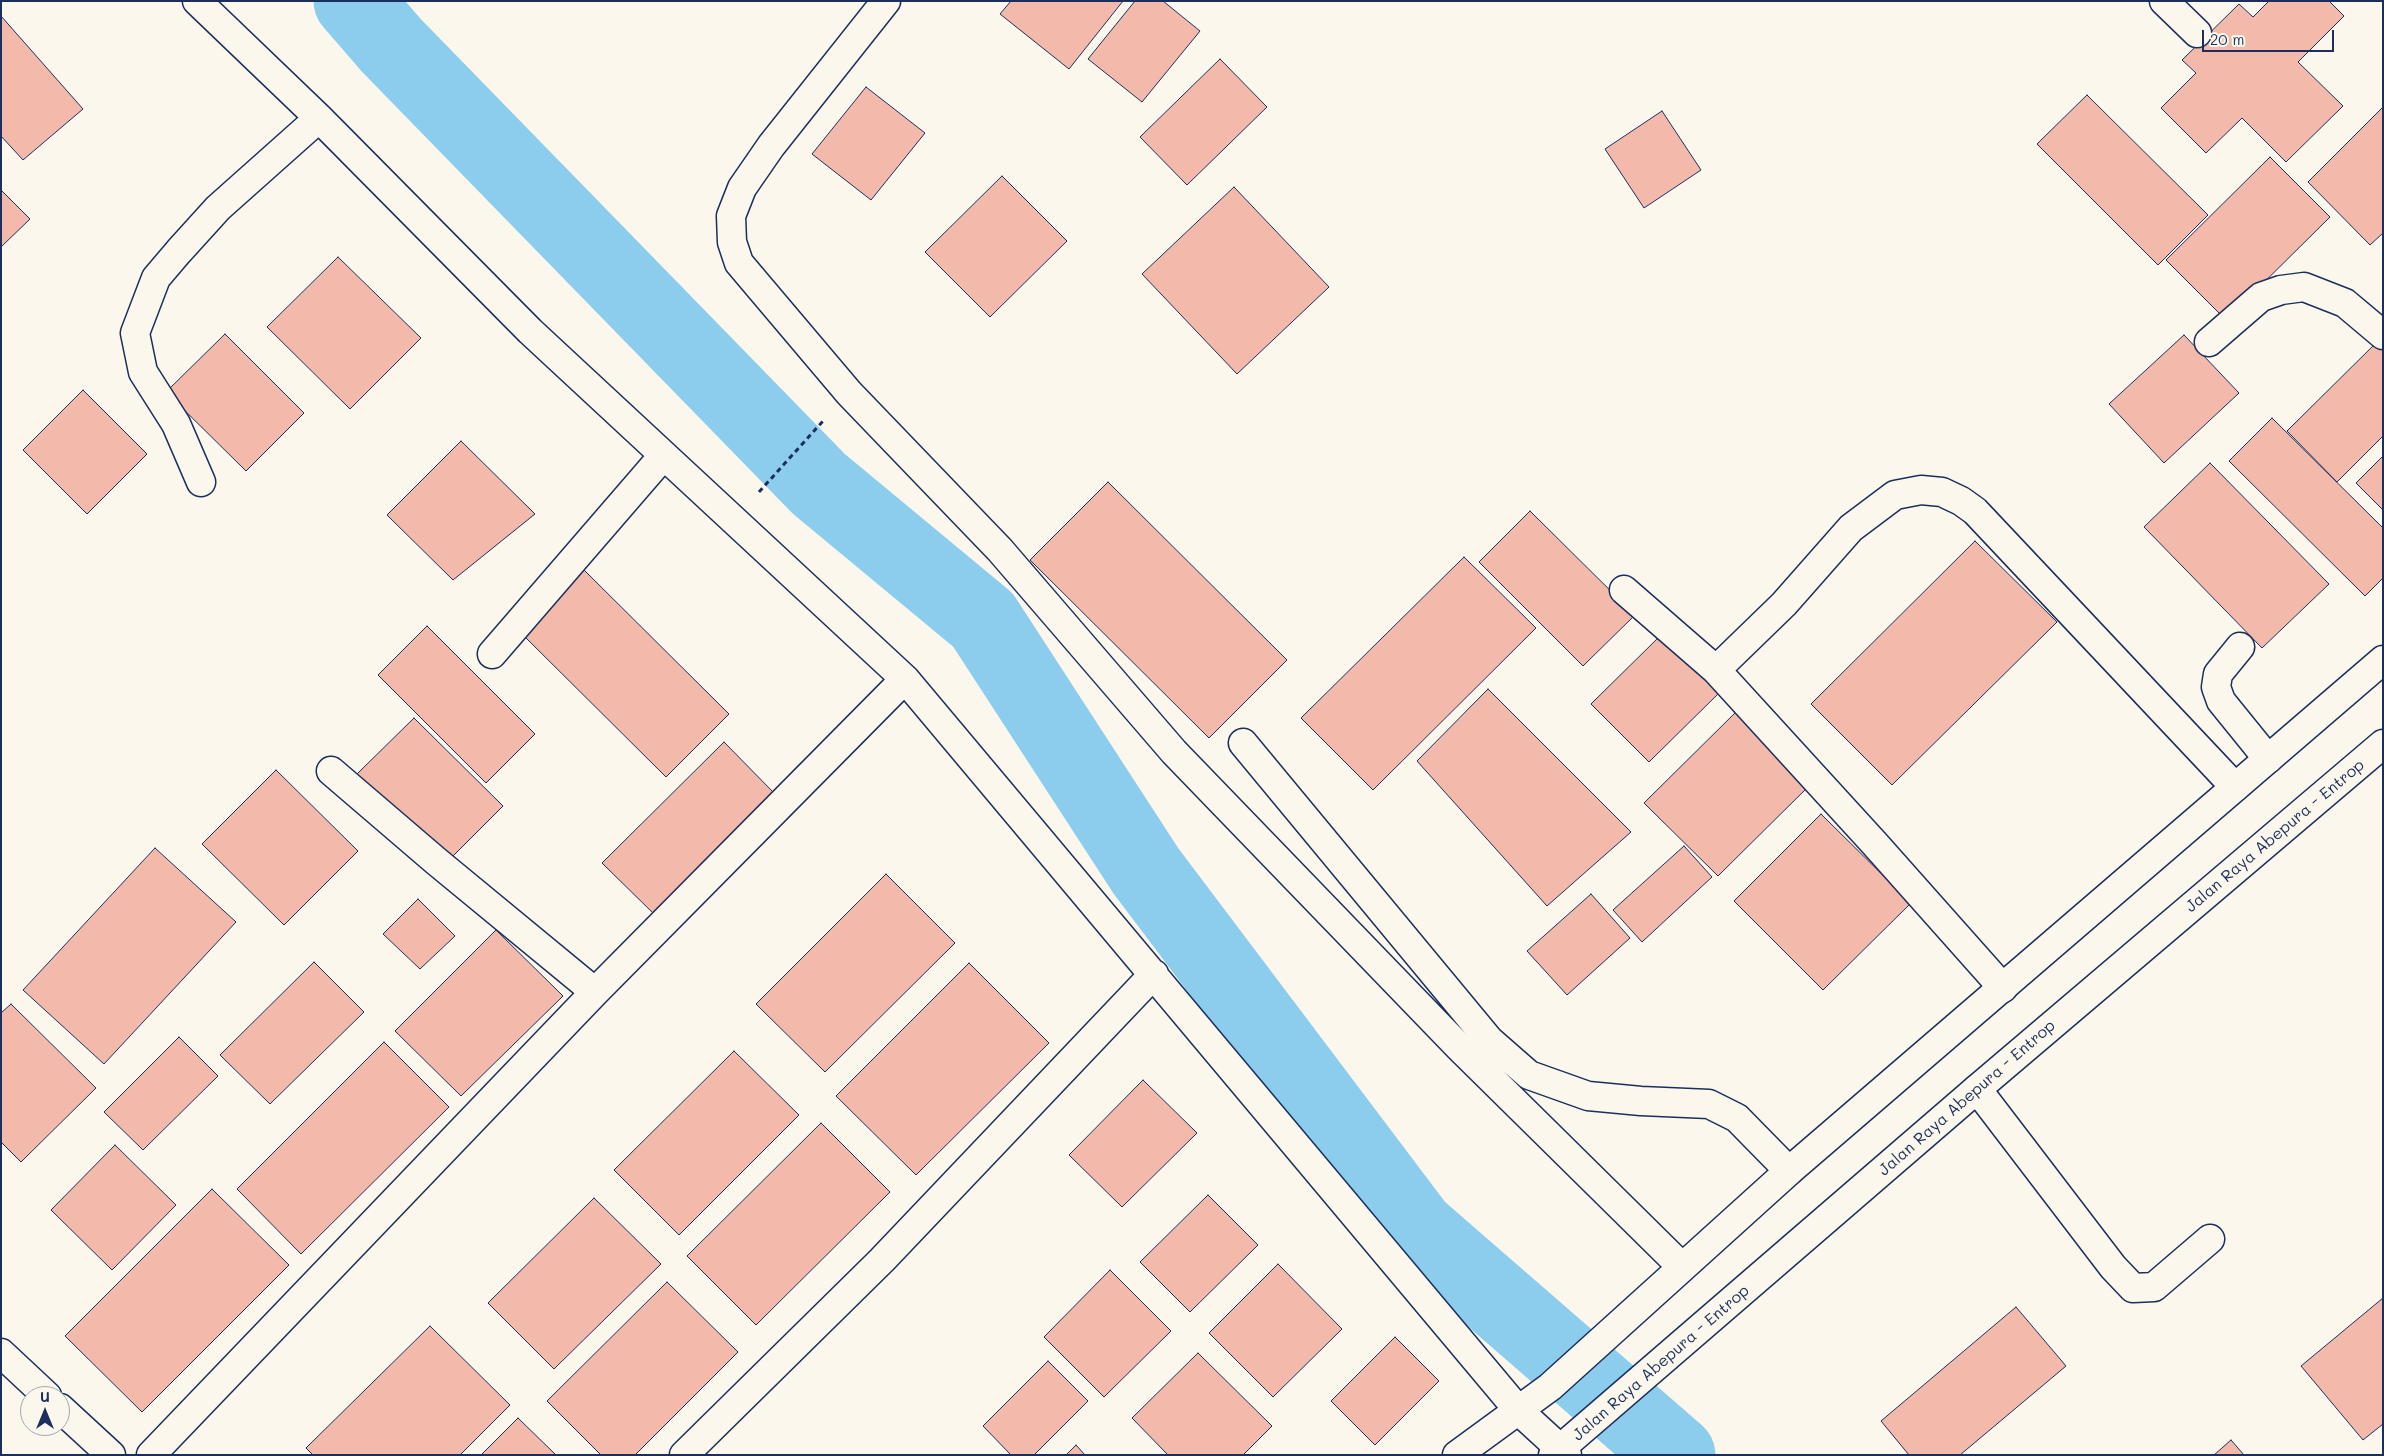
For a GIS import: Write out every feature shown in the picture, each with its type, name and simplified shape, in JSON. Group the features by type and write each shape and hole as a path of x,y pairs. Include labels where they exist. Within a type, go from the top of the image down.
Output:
{"main road":[{"path":"197,1 320,118 530,331 905,679 1519,1411 1560,1453"},
{"path":"886,1 771,146 742,188 732,216 732,242 739,263 849,393 1000,550 1174,752 1459,1047 1682,1267"},
{"path":"2164,1 2197,33"},
{"path":"201,482 176,424 143,372 135,333 156,278 178,251 218,208 320,118"},
{"path":"2209,342 2261,297 2281,290 2304,287 2323,292 2346,303 2383,335"},
{"path":"492,654 663,456"},
{"path":"1716,670 1784,604 1850,528 1895,495 1921,490 1942,492 1961,500 1975,511 2235,788"},
{"path":"1624,590 1716,670 1876,844 2002,988"},
{"path":"2240,647 2218,674 2216,688 2221,701 2268,759"},
{"path":"1457,1455 1550,1387 1789,1171 2383,660"},
{"path":"151,1455 595,992 905,679"},
{"path":"1243,743 1489,1040 1529,1075 1588,1096 1641,1102 1709,1104 1738,1118 1789,1171"},
{"name":"Jalan Raya Abepura - Entrop","path":"1560,1453 1977,1089 2383,744"},
{"path":"331,771 436,861 595,992"},
{"path":"684,1455 882,1260 1154,974"},
{"path":"1977,1089 2113,1267 2132,1288 2154,1287 2210,1240"},
{"path":"1,1353 36,1386"},
{"path":"70,1417 111,1455"}],"path":[{"path":"770,479 816,429"}],"building":[{"path":"1011,1 1123,1 1069,69 1000,14"},
{"path":"1135,1 1163,1 1200,31 1142,102 1088,59"},
{"path":"2269,1 2329,1 2344,16 2298,62 2343,106 2286,162 2242,118 2206,153 2161,108 2196,73 2182,60 2239,4 2253,17"},
{"path":"1,16 83,109 23,160 1,136"},
{"path":"1220,59 1267,107 1187,185 1140,137"},
{"path":"866,87 925,133 871,200 812,154"},
{"path":"2087,95 2208,215 2158,265 2037,144"},
{"path":"2383,107 2383,233 2370,245 2308,182"},
{"path":"1662,111 1701,170 1644,208 1605,149"},
{"path":"2270,157 2330,217 2226,320 2166,260"},
{"path":"1002,176 1067,241 990,317 925,252"},
{"path":"1234,187 1329,287 1237,374 1142,274"},
{"path":"1,190 30,219 1,247"},
{"path":"338,257 421,338 350,409 267,327"},
{"path":"225,334 304,413 246,471 166,392"},
{"path":"2184,335 2239,393 2164,463 2109,404"},
{"path":"2383,336 2383,436 2337,482 2287,431"},
{"path":"83,390 147,454 87,514 23,450"},
{"path":"2272,418 2383,528 2383,578 2365,596 2229,461"},
{"path":"461,441 535,514 453,580 387,515"},
{"path":"2383,456 2383,510 2356,483"},
{"path":"2210,463 2329,584 2262,648 2144,527"},
{"path":"1108,482 1287,660 1209,738 1030,560"},
{"path":"1530,511 1635,615 1583,666 1479,562"},
{"path":"1975,541 2057,622 1892,785 1811,704"},
{"path":"1464,557 1536,628 1373,790 1301,718"},
{"path":"583,569 729,714 666,777 520,632"},
{"path":"427,626 535,734 486,783 378,675"},
{"path":"1661,635 1719,693 1649,762 1591,704"},
{"path":"1488,689 1631,832 1547,906 1417,761"},
{"path":"1740,708 1813,782 1718,876 1644,803"},
{"path":"414,718 503,806 446,863 357,774"},
{"path":"724,742 775,794 655,915 602,863"},
{"path":"276,770 358,851 284,925 202,844"},
{"path":"1821,814 1911,903 1823,990 1734,901"},
{"path":"1684,846 1712,877 1642,942 1613,910"},
{"path":"155,848 236,922 104,1064 23,990"},
{"path":"886,874 955,943 825,1072 756,1004"},
{"path":"1591,894 1630,938 1567,995 1527,951"},
{"path":"418,899 455,936 420,969 383,934"},
{"path":"496,930 563,996 461,1096 395,1031"},
{"path":"314,962 364,1012 270,1104 220,1055"},
{"path":"969,963 1049,1043 916,1175 836,1096"},
{"path":"11,1004 96,1088 21,1162 1,1142 1,1013"},
{"path":"179,1037 218,1076 143,1150 104,1112"},
{"path":"384,1042 449,1107 301,1254 237,1189"},
{"path":"734,1051 799,1115 679,1235 614,1170"},
{"path":"1143,1080 1197,1133 1122,1207 1069,1155"},
{"path":"821,1123 890,1192 756,1325 687,1256"},
{"path":"115,1145 176,1205 112,1270 51,1210"},
{"path":"212,1189 289,1265 142,1412 65,1336"},
{"path":"1208,1195 1258,1245 1190,1312 1140,1262"},
{"path":"594,1198 661,1264 554,1369 488,1303"},
{"path":"1278,1264 1342,1329 1273,1397 1209,1333"},
{"path":"1110,1270 1171,1331 1104,1397 1044,1337"},
{"path":"667,1282 738,1352 635,1455 601,1455 547,1401"},
{"path":"2383,1298 2383,1424 2363,1440 2301,1366"},
{"path":"2016,1307 2066,1366 1960,1455 1909,1455 1881,1421"},
{"path":"430,1326 510,1405 460,1455 313,1455 306,1448"},
{"path":"1395,1337 1439,1381 1375,1445 1331,1401"},
{"path":"1198,1353 1272,1426 1243,1455 1168,1455 1132,1418"},
{"path":"1048,1361 1088,1401 1034,1455 1011,1455 983,1426"},
{"path":"518,1418 556,1455 481,1455"},
{"path":"2231,1440 2244,1455 2214,1455"},
{"path":"1076,1445 1085,1455 1066,1455"}],"waterway":[{"path":"353,1 391,45 819,484 983,620 1146,871 1416,1229 1676,1455"}]}
